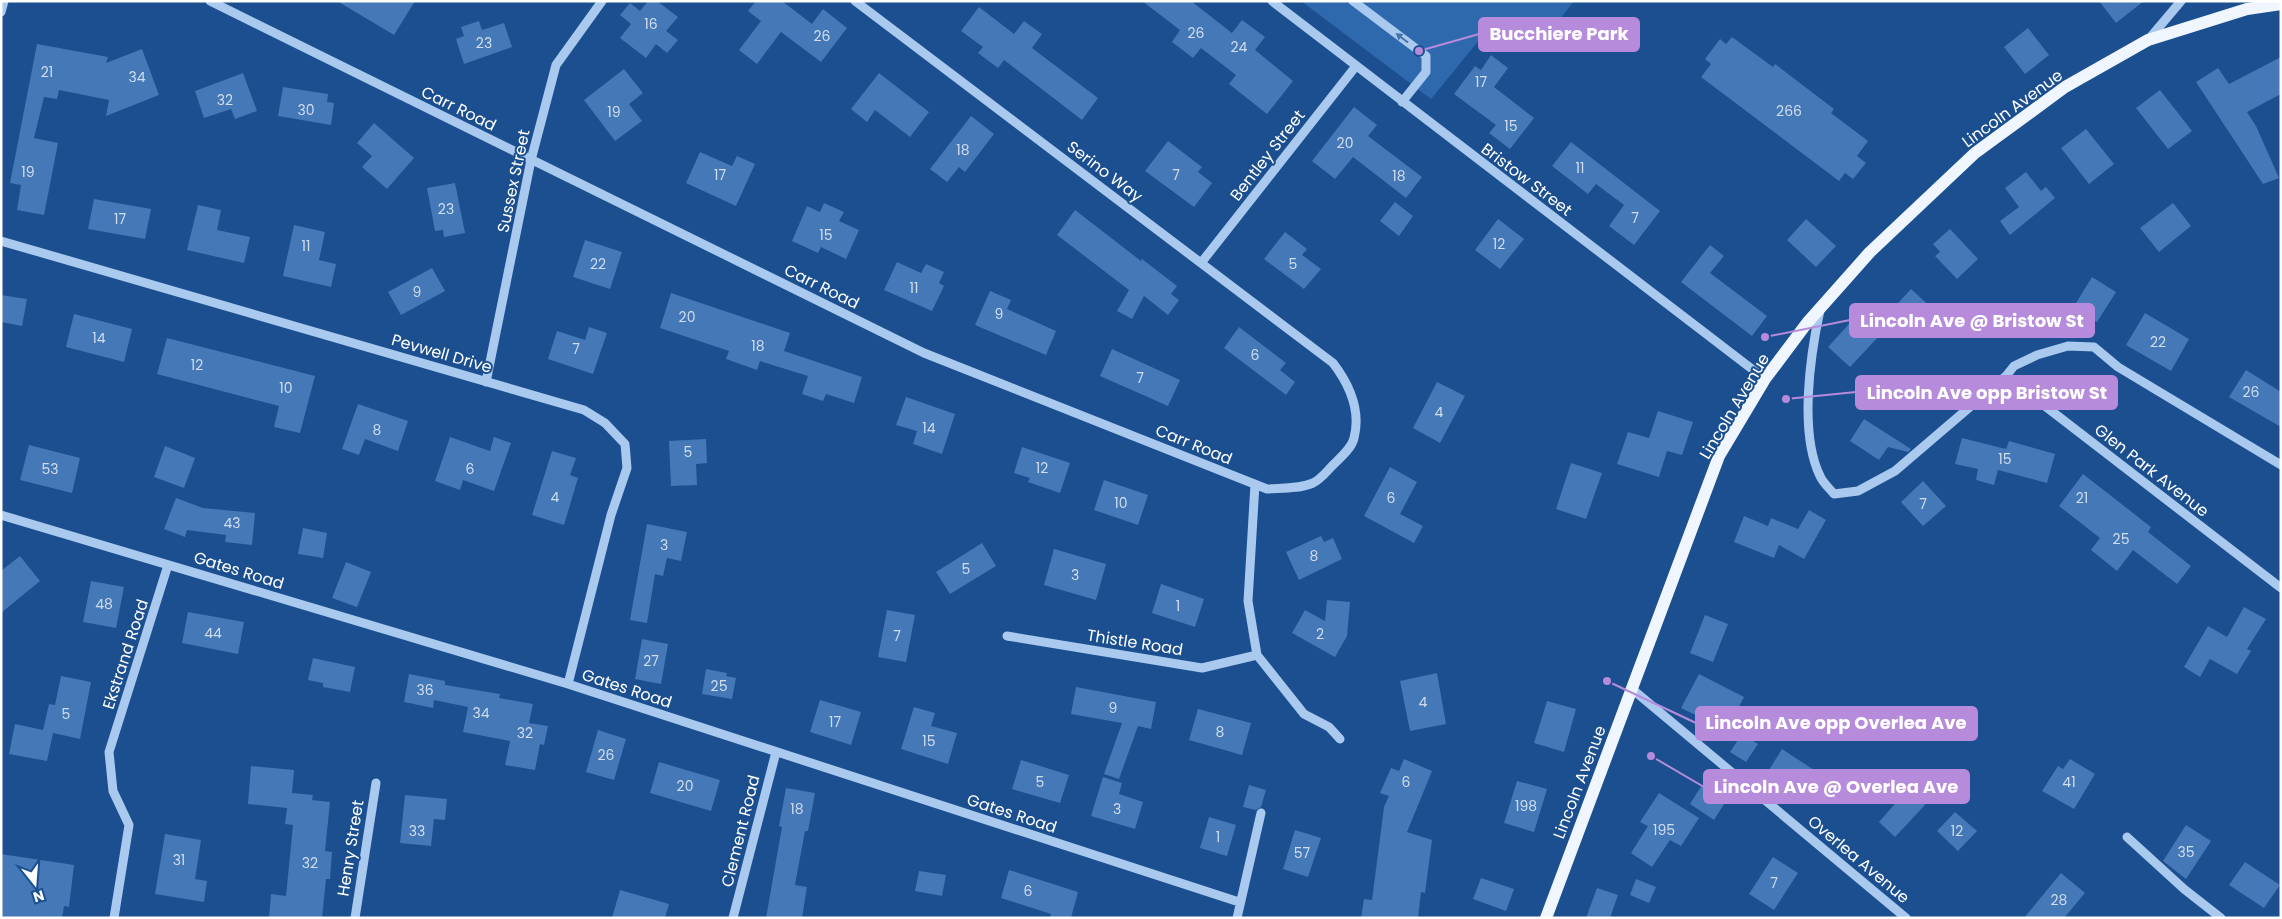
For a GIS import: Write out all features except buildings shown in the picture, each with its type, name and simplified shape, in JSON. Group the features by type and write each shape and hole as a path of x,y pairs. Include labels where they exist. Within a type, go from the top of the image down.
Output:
{"main road":[{"name":"Lincoln Avenue","path":"1546,918 1719,456 1765,379 1820,309 1870,252 1975,153 2065,87 2148,40 2246,5 2281,4"}],"street":[{"path":"1,12 4,1"},
{"name":"Carr Road","path":"210,1 924,353 1268,489 1305,486 1315,482 1354,440 1356,424 1352,394 1335,366"},
{"name":"Sussex Street","path":"486,382 531,160 556,65 602,1"},
{"name":"Serino Way","path":"855,1 1335,366"},
{"name":"Bristow Street","path":"1272,1 1765,379"},
{"path":"1353,1 1426,56 1426,72 1402,102"},
{"path":"2148,40 2181,1"},
{"name":"Bentley Street","path":"1201,263 1356,66"},
{"name":"Pevwell Drive","path":"1,241 584,410 605,423 624,444 627,468 611,515 568,684"},
{"path":"1820,309 1810,355 1810,440 1815,464 1821,479 1834,494 1858,491 1894,471 2006,376 2014,366 2037,355 2068,346 2094,347 2118,367 2281,465"},
{"name":"Glen Park Avenue","path":"2006,376 2281,588"},
{"path":"1255,484 1248,601 1257,655 1304,714 1329,727 1340,739"},
{"name":"Gates Road","path":"1,515 568,684 1239,902"},
{"name":"Ekstrand Road","path":"114,918 129,825 113,791 109,752 168,564"},
{"name":"Thistle Road","path":"1007,636 1202,668 1257,655"},
{"name":"Overlea Avenue","path":"1632,689 1906,918"},
{"name":"Clement Road","path":"733,918 776,752"},
{"name":"Henry Street","path":"355,918 376,783"},
{"path":"1236,918 1260,814"},
{"path":"2127,837 2184,889 2221,918"}],"shaded area":[{"path":"1301,1 1574,1 1534,52 1527,50 1493,23 1431,99"}],"place":[{"name":"Bucchiere Park","path":"1419,51"},
{"name":"Lincoln Ave @ Bristow St","path":"1765,337"},
{"name":"Lincoln Ave opp Bristow St","path":"1786,399"},
{"name":"Lincoln Ave opp Overlea Ave","path":"1607,681"},
{"name":"Lincoln Ave @ Overlea Ave","path":"1651,756"}]}
